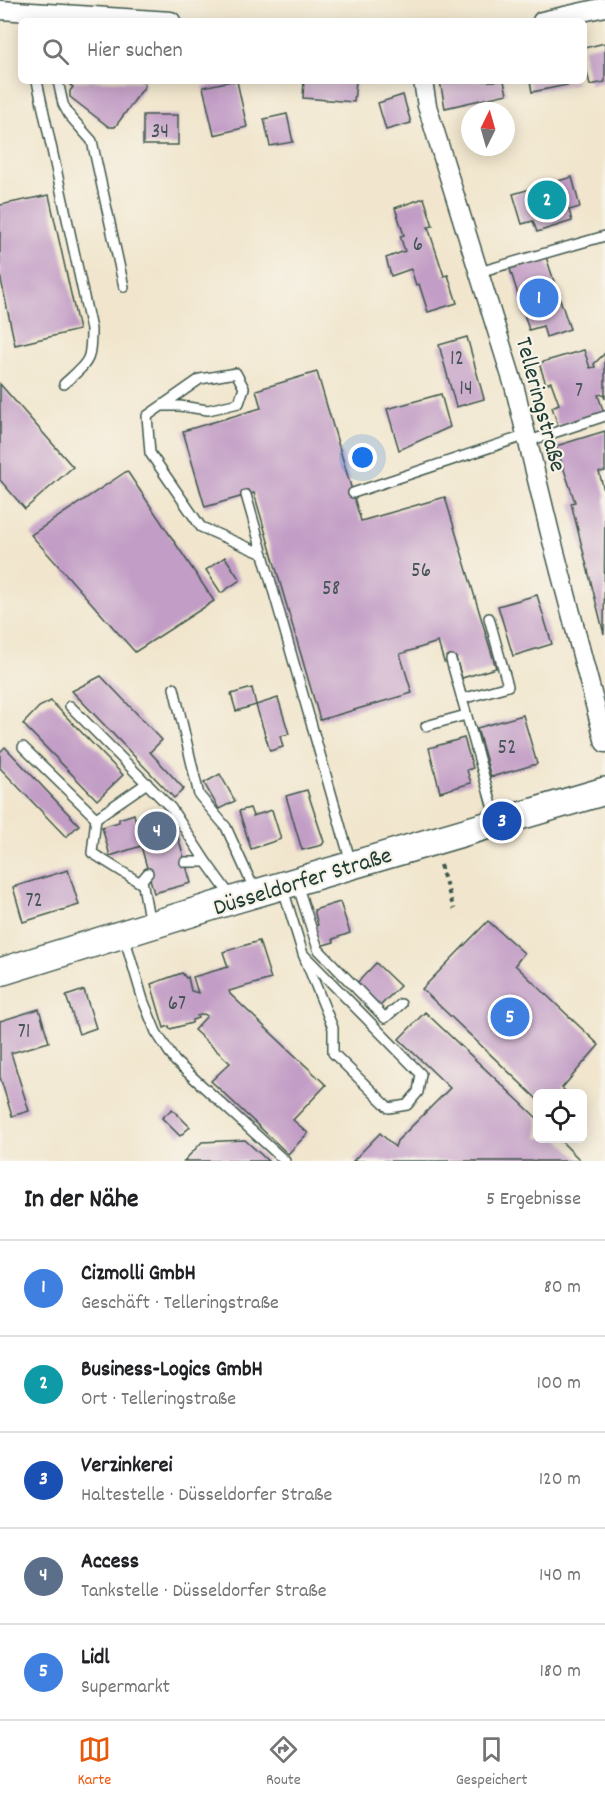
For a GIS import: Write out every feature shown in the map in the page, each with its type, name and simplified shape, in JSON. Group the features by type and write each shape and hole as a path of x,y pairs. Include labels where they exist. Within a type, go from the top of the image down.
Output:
{"main road":[{"name":"Düsseldorfer Straße","path":"0,972 123,933 605,791"}],"street":[{"path":"555,18 605,6"},
{"path":"0,10 24,16 76,18"},
{"name":"Telleringstraße","path":"423,84 427,106 528,438 550,533 605,743"}],"lane":[{"path":"38,84 91,329 91,355 84,366 64,384"},
{"path":"59,84 63,104 69,115 92,141 124,287"},
{"path":"479,272 605,236"},
{"path":"161,406 208,410 239,403 244,388 236,373 200,379 161,406 147,416 150,453 201,527 263,554"},
{"path":"353,494 605,416"},
{"path":"246,495 352,865"},
{"path":"462,699 508,686 489,618"},
{"path":"451,660 497,822"},
{"path":"174,688 199,795 226,827 245,897"},
{"path":"70,706 171,808 206,862 245,897"},
{"path":"426,726 466,715"},
{"path":"23,747 96,818"},
{"path":"142,884 92,853 96,818 147,783"},
{"path":"185,862 206,862"},
{"path":"148,873 142,880 142,884 150,925"},
{"path":"289,884 303,954 333,1029 333,1053 389,1108 407,1105 418,1092 421,1074 303,954"},
{"path":"289,884 318,950 385,1018 401,1004"},
{"path":"123,933 142,1000 156,1032 176,1061 285,1161"}],"path":[{"path":"440,865 454,909"}],"building":[{"path":"605,43 605,82 590,85 587,72 587,47"},
{"path":"145,84 145,86 115,127 109,127 70,97 73,87 70,85"},
{"path":"238,84 247,127 214,135 203,87"},
{"path":"304,84 356,84 354,102 303,98"},
{"path":"441,84 505,84 507,94 472,102 461,102 461,104 445,108"},
{"path":"531,84 572,84 532,92"},
{"path":"403,95 411,123 386,130 378,103"},
{"path":"287,114 293,142 270,146 264,119"},
{"path":"143,115 178,115 178,145 143,145"},
{"path":"572,177 580,207 569,210 572,221 537,232 533,221 522,224 513,194"},
{"path":"49,195 79,330 15,345 0,275 0,205"},
{"path":"424,198 433,226 428,227 444,276 448,275 457,303 428,312 419,284 416,285 411,269 391,276 386,258 405,251 400,236 404,235 395,208"},
{"path":"546,257 570,329 546,337 543,326 529,330 510,269"},
{"path":"467,337 484,399 456,407 439,345"},
{"path":"584,350 590,368 595,367 594,364 605,353 605,399 603,394 598,395 604,413 558,426 552,407 559,404 551,382 546,384 539,363"},
{"path":"317,372 361,521 445,497 496,668 462,678 456,658 444,662 438,642 400,654 412,693 320,720 254,493 205,507 183,431 261,408 256,390"},
{"path":"0,384 73,467 25,509 0,480"},
{"path":"441,394 450,427 399,450 387,409"},
{"path":"605,431 605,471 599,472 605,494 604,634 571,503 575,502 556,446"},
{"path":"127,471 214,601 135,652 31,535"},
{"path":"225,557 240,580 221,593 206,570"},
{"path":"537,595 552,644 513,656 498,606"},
{"path":"101,676 162,740 150,752 184,789 174,798 72,691"},
{"path":"252,688 256,705 236,711 231,694"},
{"path":"278,698 289,734 280,736 283,747 270,751 256,705"},
{"path":"51,701 123,775 97,800 23,724 39,707"},
{"path":"523,715 537,764 491,777 477,728"},
{"path":"464,738 473,768 467,770 471,783 440,792 429,748"},
{"path":"5,747 79,825 66,837 0,768 0,752"},
{"path":"220,774 235,801 219,809 204,783"},
{"path":"307,790 324,842 322,845 302,850 286,796"},
{"path":"250,808 253,816 272,810 281,839 251,849 239,811"},
{"path":"134,814 136,823 164,815 175,826 191,883 154,893 141,846 110,856 102,827"},
{"path":"68,870 79,905 23,922 13,887"},
{"path":"340,902 350,933 333,939 334,942 320,946 314,926 318,925 314,910"},
{"path":"488,921 524,953 515,965 599,1045 563,1089 533,1089 533,1095 422,989"},
{"path":"259,941 271,979 229,991 230,994 326,1085 293,1120 308,1133 288,1154 211,1081 230,1063 194,1030 207,1016 204,1014 197,1016 198,1018 192,1020 192,1023 170,1029 169,1026 164,1028 151,984 182,973 186,978 188,977 191,991 198,993 193,977 228,967 223,952"},
{"path":"376,963 400,986 380,1006 356,984"},
{"path":"84,990 96,1028 79,1034 66,996"},
{"path":"39,1009 49,1042 11,1053 29,1111 12,1116 0,1077 0,1021"},
{"path":"425,1012 533,1114 533,1143 563,1143 581,1161 353,1161 380,1133 395,1147 397,1141 450,1088 399,1039"},
{"path":"172,1109 190,1127 180,1136 162,1118"},
{"path":"245,1140 268,1161 184,1161 202,1142"}],"place":[{"name":"Business-Logics GmbH","path":"547,200"},
{"name":"Cizmolli GmbH","path":"539,298"},
{"name":"Verzinkerei","path":"502,821"},
{"name":"Access","path":"157,831"},
{"name":"Lidl","path":"510,1017"}]}
